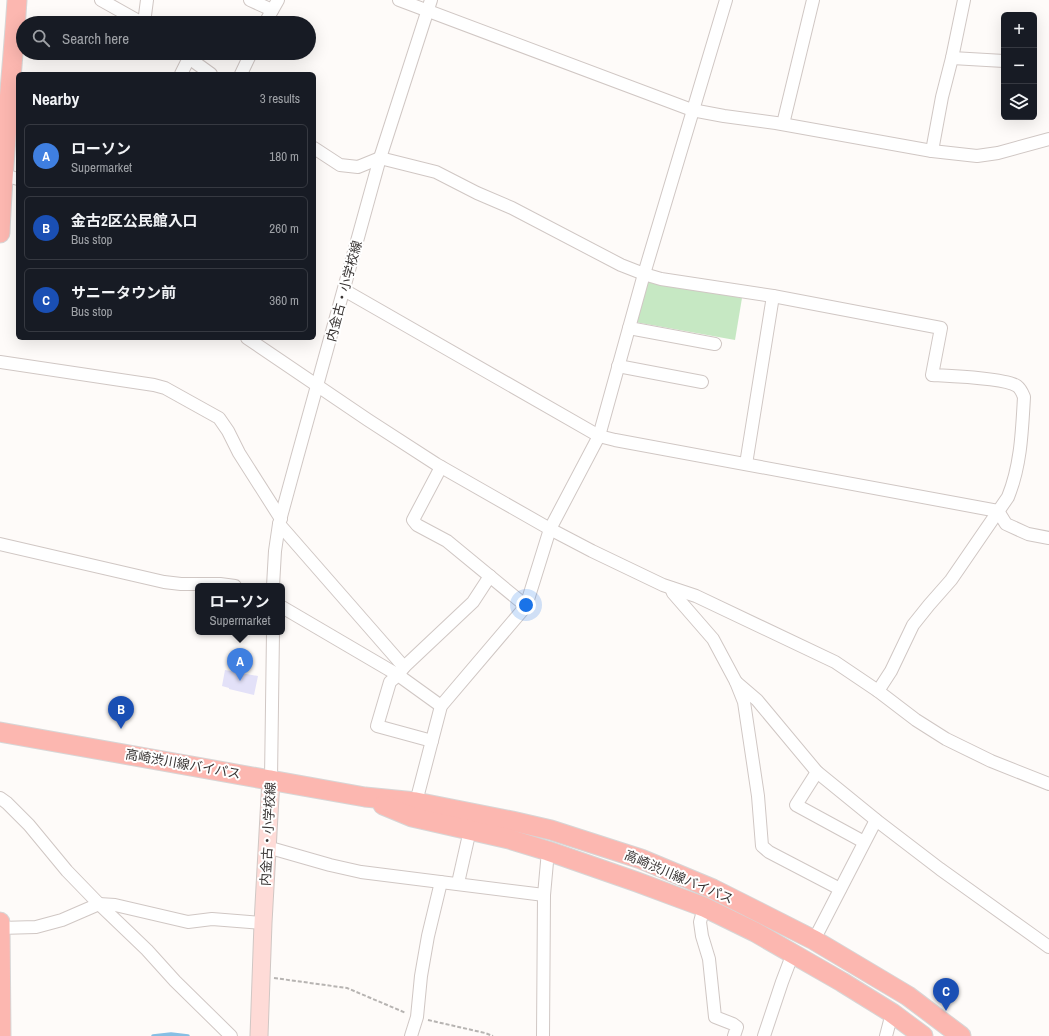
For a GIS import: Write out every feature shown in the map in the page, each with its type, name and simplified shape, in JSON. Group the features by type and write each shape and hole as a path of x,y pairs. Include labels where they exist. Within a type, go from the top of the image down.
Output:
{"main road":[{"path":"17,0 17,16"},
{"path":"0,233 7,176 15,80 16,40"},
{"name":"高崎渋川線バイパス","path":"0,732 366,797 416,802 491,816 551,830 641,859 713,889 814,940 908,996 961,1036"},
{"name":"高崎渋川線バイパス","path":"366,797 412,817 509,839 548,851 630,879 704,908 755,932 794,953 892,1013 923,1036"},
{"path":"0,922 0,1036"}],"street":[{"path":"101,0 130,16"},
{"path":"144,16 147,0"},
{"path":"250,0 275,5 269,16"},
{"path":"399,0 430,5 692,110 783,124 932,151 977,156 998,153 1049,139"},
{"path":"416,802 441,706 526,606 550,529 599,436 644,274 726,0"},
{"path":"783,124 812,0"},
{"path":"932,151 942,97 964,0"},
{"name":"内金古・小学校線","path":"273,583 280,521 380,158 430,5"},
{"path":"952,58 1001,62"},
{"path":"182,72 185,60"},
{"path":"192,60 208,72"},
{"path":"242,72 248,60"},
{"path":"316,149 340,165 358,167 380,158 436,172 477,193 512,208 614,262 661,279 773,296 940,328 932,375 1004,382 1016,386 1022,391 1024,397 1022,436 1014,482 1008,496 951,580 913,626 891,670 878,691"},
{"path":"344,290 599,436 998,511 1006,524 1028,534 1049,538"},
{"path":"746,464 773,296"},
{"path":"629,328 715,344"},
{"path":"250,340 440,467 550,529 592,552 671,588 696,596 732,612 835,662 946,740 991,761 1049,784"},
{"path":"0,362 154,385 165,388 219,418 280,521 401,671 441,706"},
{"path":"618,366 702,382"},
{"path":"440,467 413,520 417,525 447,541 526,606"},
{"path":"0,544 164,582 195,584"},
{"path":"432,741 377,726 390,682 473,602 490,576"},
{"path":"671,588 673,593 713,638 736,682 744,702 758,796 762,846 769,852 840,889"},
{"path":"285,609 401,671"},
{"name":"内金古・小学校線","path":"259,1036 266,847 271,779 272,635"},
{"path":"736,682 756,700 817,772 951,878 1049,947"},
{"path":"817,772 796,805 864,842"},
{"path":"0,798 7,802 29,825 67,871 99,904 147,950 175,981 231,1036"},
{"path":"814,940 876,820"},
{"path":"458,883 470,830"},
{"path":"266,847 345,868 393,876 544,895"},
{"path":"543,1036 544,895 548,851"},
{"path":"411,1036 417,1017 421,976 428,936 441,882"},
{"path":"0,928 36,927 62,920 99,904 115,905 188,922 212,919 263,923"},
{"path":"704,908 700,922 702,936 709,959 715,1017 737,1027 734,1036"},
{"path":"764,1036 782,982 794,953"},
{"path":"886,1036 892,1013"}],"path":[{"path":"261,976 346,988 417,1017 493,1036"}],"green space":[{"path":"649,281 742,298 735,340 635,322 645,283"}],"building":[{"path":"225,670 258,676 254,695 222,686"}],"waterway":[{"path":"153,1036 171,1034 188,1036"}],"place":[{"name":"ローソン","path":"240,681"},
{"name":"金古2区公民館入口","path":"121,729"},
{"name":"サニータウン前","path":"946,1011"}]}
